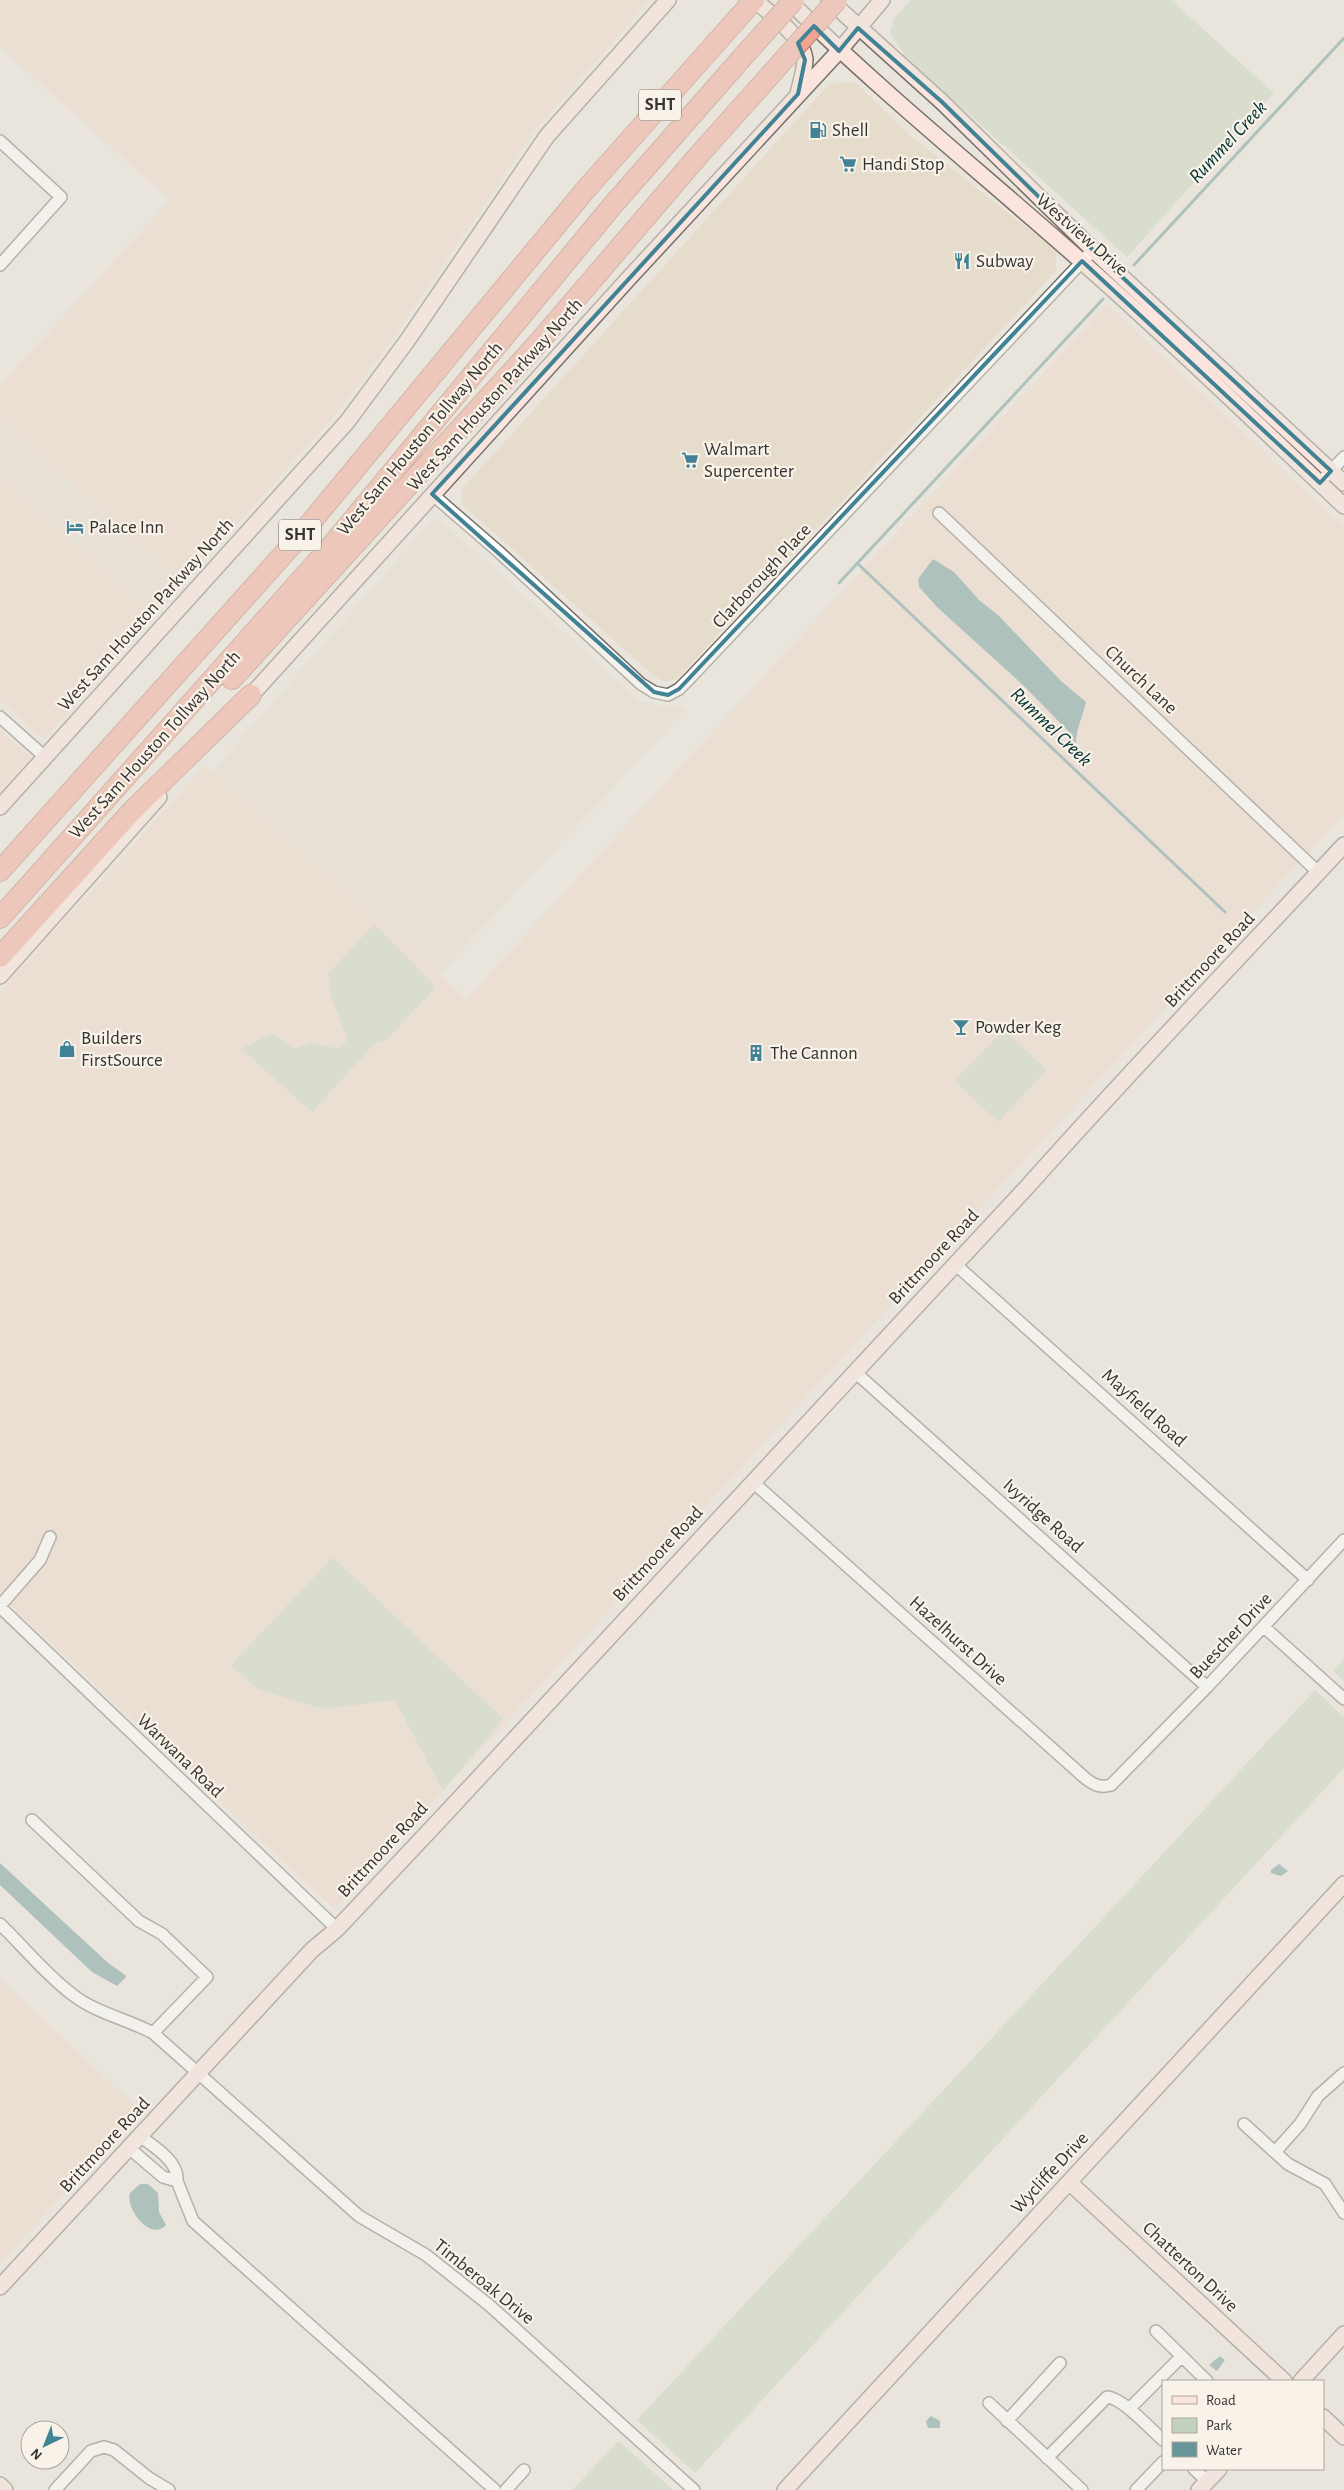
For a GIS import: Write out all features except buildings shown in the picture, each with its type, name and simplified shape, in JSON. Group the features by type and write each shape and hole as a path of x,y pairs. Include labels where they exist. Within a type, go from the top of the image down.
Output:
{"highway":[{"name":"West Sam Houston Tollway North","path":"0,871 298,538 575,203 754,0"},
{"name":"West Sam Houston Tollway North","path":"0,918 332,545 612,206 794,0"},
{"path":"170,728 204,708 278,630 403,488 539,342 698,156 837,0"},
{"path":"0,956 132,811 251,695"}],"main road":[{"name":"West Sam Houston Parkway North","path":"0,807 347,422 407,341 547,136 668,0"},
{"path":"754,0 793,36 802,49 805,60 798,94"},
{"name":"Westview Drive","path":"788,0 839,51 916,120 1082,261 1344,506"},
{"name":"Westview Drive","path":"829,0 942,102 1093,250 1344,483"},
{"name":"West Sam Houston Parkway North","path":"0,976 432,494 839,51 882,0"},
{"name":"Brittmoore Road","path":"0,2287 312,1950 337,1929 753,1482 1111,1092 1344,846"},
{"name":"Wycliffe Drive","path":"785,2490 1344,1884"},
{"name":"Chatterton Drive","path":"1069,2182 1283,2380"},
{"path":"1302,2380 1344,2334"},
{"path":"1324,2418 1344,2437"},
{"path":"1203,2486 1218,2470"},
{"path":"0,2485 5,2490"}],"street":[{"path":"0,141 61,197 0,265"},
{"name":"Clarborough Place","path":"432,494 641,684 654,692 668,695 679,689 689,679 1093,250"},
{"path":"1320,483 1344,457"},
{"name":"Church Lane","path":"939,513 1319,873"},
{"path":"0,717 45,757"},
{"name":"Mayfield Road","path":"955,1264 1308,1580"},
{"name":"Ivyridge Road","path":"855,1372 1208,1687"},
{"name":"Hazelhurst Drive","path":"753,1482 1094,1785 1104,1787 1111,1784 1141,1753"},
{"path":"0,1607 40,1560 50,1537"},
{"name":"Buescher Drive","path":"1141,1753 1208,1687 1344,1540"},
{"name":"Warwana Road","path":"0,1607 337,1929"},
{"path":"1264,1627 1344,1699"},
{"path":"32,1820 139,1921 162,1934 207,1976 153,2033"},
{"name":"Timberoak Drive","path":"0,1924 72,1994 90,2006 135,2023 153,2033 304,2170 359,2216 426,2255 490,2305 694,2490"},
{"path":"1275,2152 1300,2124 1318,2096 1344,2073"},
{"path":"1244,2124 1288,2164 1324,2184 1344,2213"},
{"path":"140,2136 174,2165 178,2172 177,2181 193,2221 495,2490"},
{"path":"129,2148 163,2176 177,2181"},
{"path":"1156,2331 1206,2380"},
{"path":"1129,2409 1181,2357"},
{"path":"1007,2421 1060,2363"},
{"path":"1047,2458 1107,2397 1112,2397 1129,2409 1162,2439"},
{"path":"989,2403 1082,2490"},
{"path":"55,2490 84,2458 98,2448 104,2447 114,2450 169,2490"},
{"path":"1136,2490 1162,2463"},
{"path":"506,2490 524,2470"},
{"path":"1195,2470 1203,2486"}],"highlighted area":[{"path":"814,26 839,51 858,28 942,102 1093,250 1331,471 1320,483 1082,261 679,689 668,695 654,692 432,494 798,94 805,60 798,43"}],"shaded area":[{"path":"0,0 650,0 537,128 397,333 337,413 183,585 0,419 0,385 170,200 0,47"},
{"path":"855,82 911,136 1056,251 1056,271 677,679 666,682 655,677 462,504 462,489 829,84"},
{"path":"1107,304 1344,527 1344,814 334,1909 0,1595 0,992 205,765 466,999"},
{"path":"0,419 183,585 156,616 0,475"},
{"path":"0,475 156,616 44,740 0,700"},
{"path":"439,519 639,700 664,707 688,707 439,975 212,772 431,521"},
{"path":"0,730 30,757 0,790"},
{"path":"0,1979 140,2110 0,2264"}],"green space":[{"path":"911,0 1171,0 1274,93 1127,257 907,58 890,33 894,18"},
{"path":"374,924 436,987 386,1040 376,1042 312,1112 241,1049 272,1033 294,1049 310,1042 339,1049 348,1039 331,997 328,974"},
{"path":"1004,1030 1047,1070 998,1122 954,1081"},
{"path":"333,1557 503,1719 443,1791 395,1700 323,1709 257,1689 231,1665"},
{"path":"1344,1659 1344,1681 1333,1671"},
{"path":"1315,1690 1344,1717 1344,1768 695,2473 637,2420"},
{"path":"619,2441 673,2490 572,2490"}],"water":[{"path":"933,559 954,572 979,600 998,615 1061,681 1086,702 1078,728 1076,743 1071,744 1069,732 1023,685 937,607 919,587 918,579"},
{"path":"0,1863 107,1962 126,1977 117,1986 92,1972 0,1885"},
{"path":"1279,1864 1288,1871 1281,1876 1271,1873 1271,1870"},
{"path":"140,2184 148,2184 158,2193 159,2212 166,2225 160,2229 147,2227 135,2215 131,2207 130,2193"},
{"path":"1220,2356 1225,2360 1217,2371 1209,2365"},
{"path":"931,2416 940,2421 940,2428 928,2428 926,2421"}],"waterway":[{"name":"Rummel Creek","path":"1134,265 1344,38"},
{"path":"839,583 1103,299"},
{"name":"Rummel Creek","path":"857,563 1225,912"}],"place":[{"name":"Shell","path":"818,130"},
{"name":"Handi Stop","path":"848,164"},
{"name":"Subway","path":"962,261"},
{"name":"Walmart Supercenter","path":"690,460"},
{"name":"Palace Inn","path":"75,527"},
{"name":"Powder Keg","path":"961,1027"},
{"name":"Builders FirstSource","path":"67,1049"},
{"name":"The Cannon","path":"756,1053"}]}
